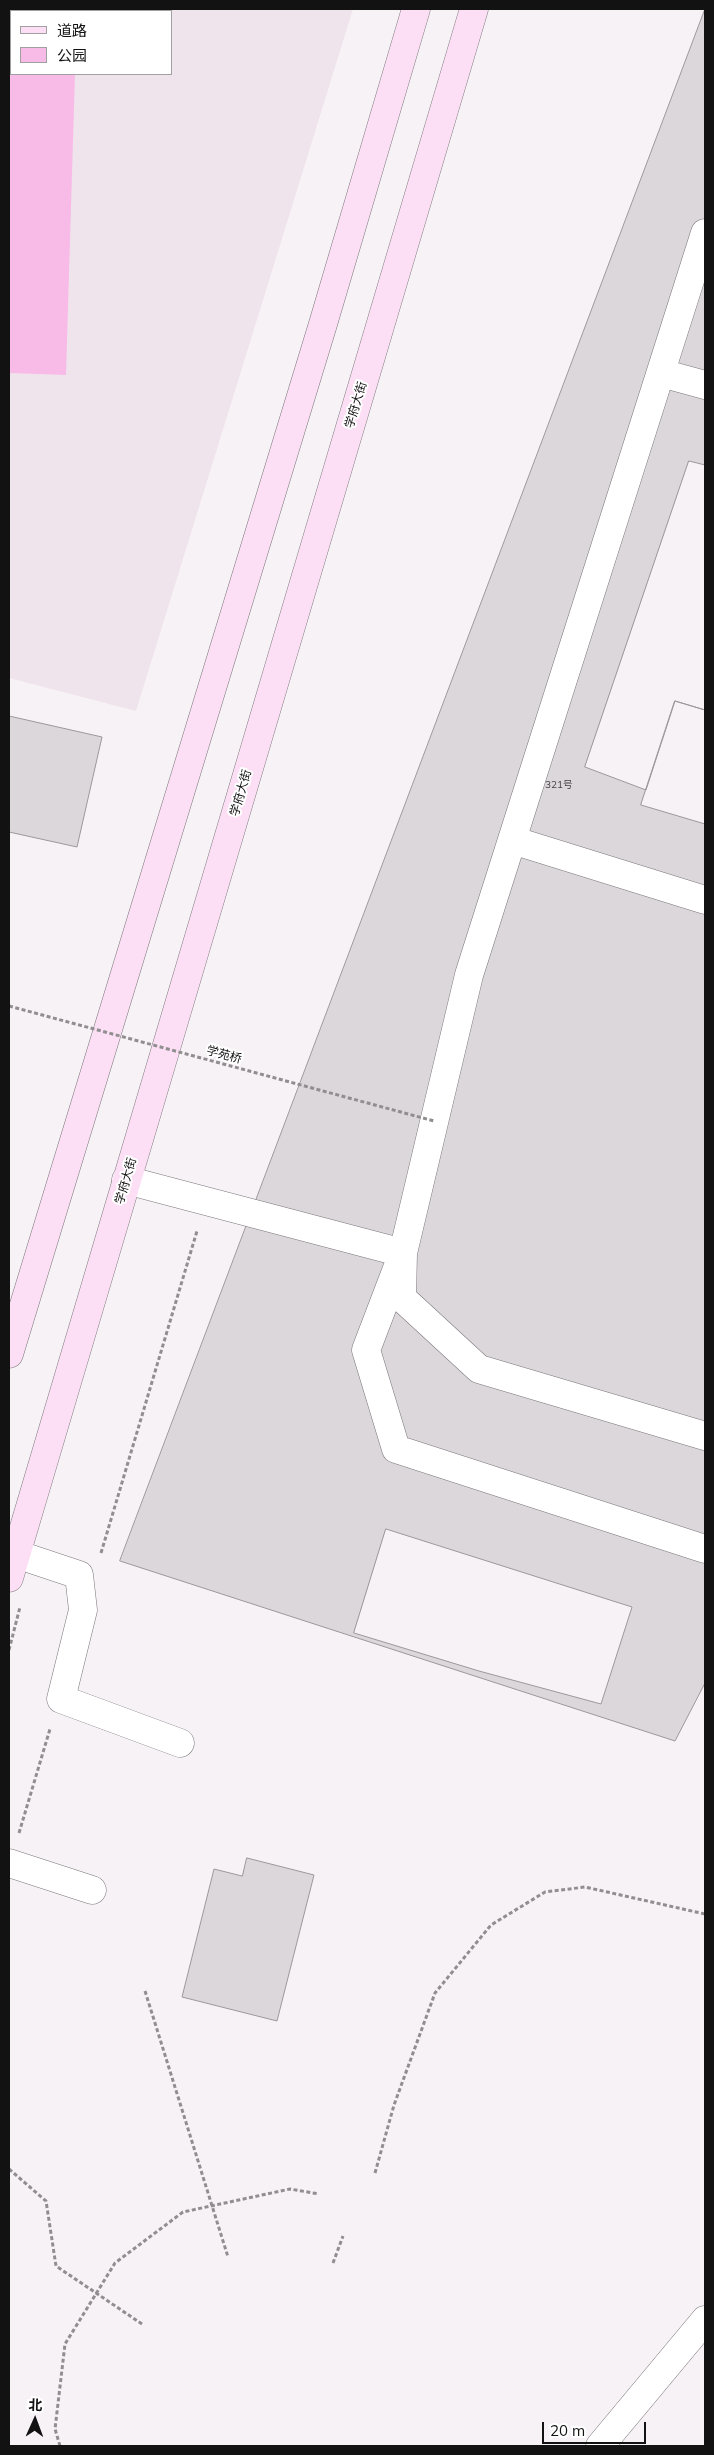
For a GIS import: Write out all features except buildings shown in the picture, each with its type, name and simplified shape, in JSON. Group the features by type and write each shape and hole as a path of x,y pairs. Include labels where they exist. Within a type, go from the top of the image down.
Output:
{"main road":[{"path":"9,1354 314,353 416,9"},
{"name":"学府大街","path":"12,1566 474,9"}],"street":[{"path":"705,232 469,975 403,1253 366,1350 396,1449 705,1549"},
{"path":"661,373 705,385"},
{"path":"512,840 705,900"},
{"path":"126,1180 403,1253"},
{"path":"403,1253 402,1298 480,1369 705,1436"},
{"path":"12,1566 79,1575 82,1610 61,1699 180,1743"},
{"path":"9,1863 92,1890"},
{"path":"600,2446 705,2320"}],"path":[{"name":"学苑桥","path":"9,1006 434,1121"},
{"path":"101,1555 206,1202"},
{"path":"9,1863 52,1720"},
{"path":"376,2173 394,2105 435,1993 491,1925 545,1892 585,1887 705,1914"},
{"path":"145,1991 228,2257"},
{"path":"9,2169 46,2200 56,2266 142,2324"},
{"path":"60,2446 55,2429 65,2344 115,2263 183,2212 290,2189 319,2194"},
{"path":"333,2263 343,2236"}],"shaded area":[{"path":"9,9 353,9 136,711 9,678"}],"green space":[{"path":"9,9 78,9 10,10 10,75 75,75 66,375 9,373"}]}
